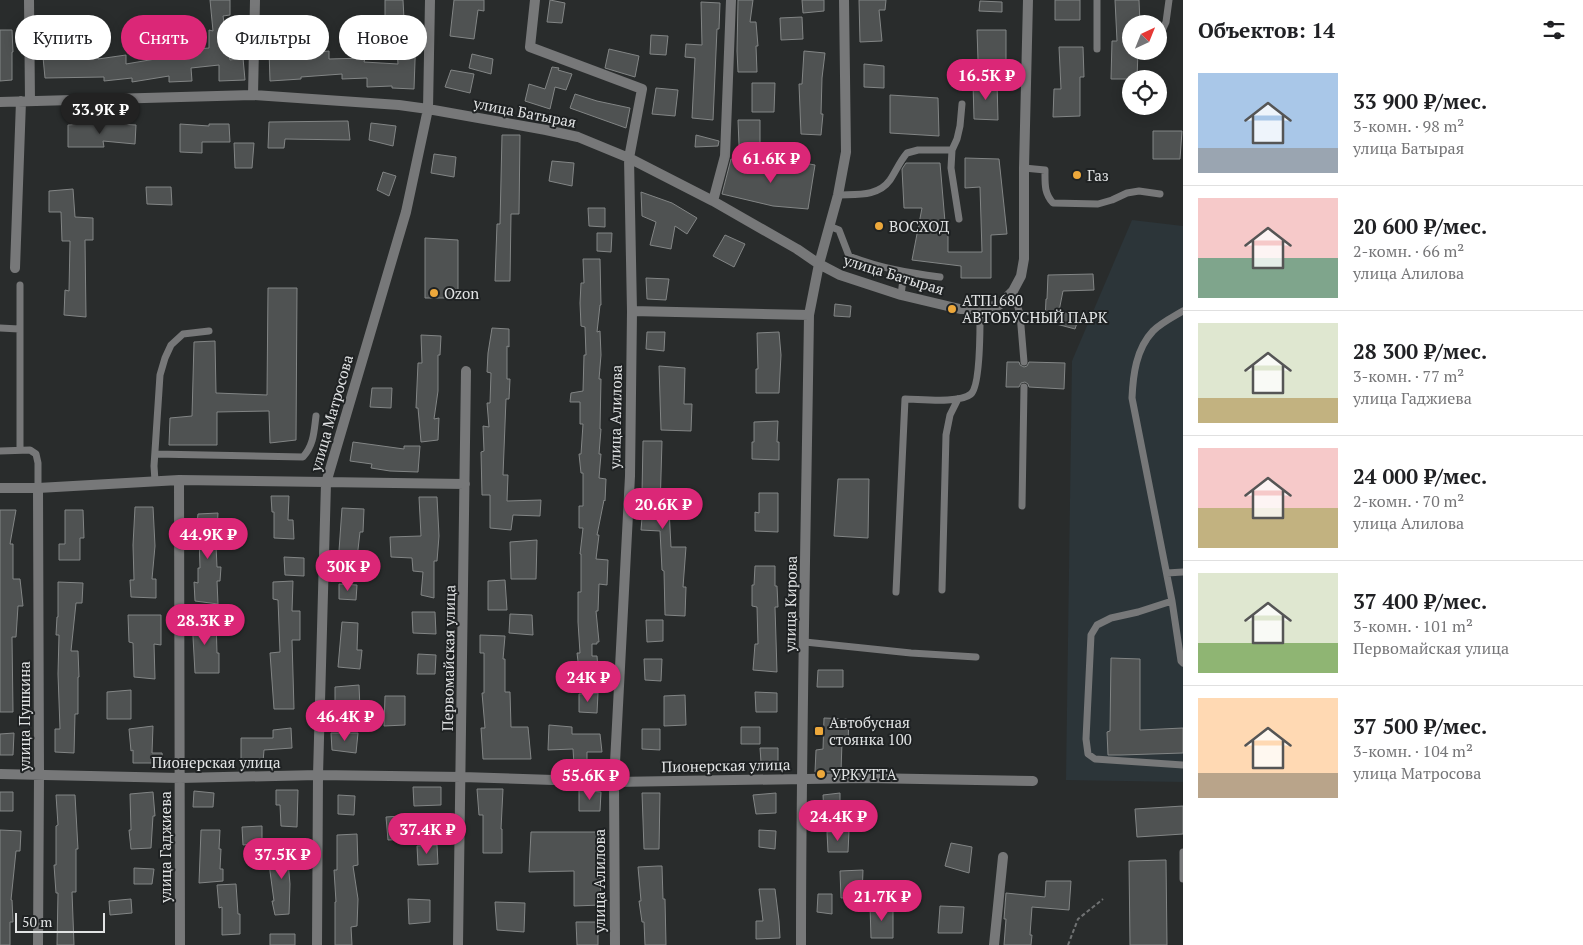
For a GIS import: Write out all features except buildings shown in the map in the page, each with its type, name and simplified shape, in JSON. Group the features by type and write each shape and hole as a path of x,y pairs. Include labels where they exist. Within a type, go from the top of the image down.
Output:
{"street":[{"path":"14,268 26,101 29,0"},
{"path":"253,95 255,0"},
{"name":"улица Матросова","path":"317,945 318,775 326,483 406,212 428,109 430,0"},
{"name":"улица Алилова","path":"535,0 530,47 642,89 629,158 632,311 630,476 614,782 615,945"},
{"path":"713,201 725,156 731,0"},
{"name":"улица Кирова","path":"800,945 809,315 819,264 838,195 846,152 844,0"},
{"path":"1024,168 1028,0"},
{"name":"улица Батырая","path":"0,102 253,95 399,105 546,130 578,138 629,158 713,201 840,275 902,295 960,309 980,309 999,305 1013,291 1021,276 1024,259 1024,168"},
{"path":"632,311 809,315"},
{"name":"Первомайская улица","path":"458,945 462,777 466,371"},
{"path":"0,488 38,488 179,480 465,484"},
{"name":"улица Гаджиева","path":"179,480 180,945"},
{"name":"улица Пушкина","path":"38,488 38,945"},
{"name":"Пионерская улица","path":"0,774 180,778 318,775 614,782 865,778 1033,782"},
{"path":"994,945 1003,857"}],"lane":[{"path":"1097,0 1097,49"},
{"path":"1167,15 1169,0"},
{"path":"959,219 951,168 952,150 960,126 962,104"},
{"path":"838,195 868,194 878,190 889,182 907,152 918,150 952,150"},
{"path":"1024,168 1045,170 1046,195 1053,203 1098,204 1112,200 1127,192 1139,191 1160,194"},
{"path":"829,226 839,230 849,256 904,272 940,277"},
{"path":"902,295 904,272"},
{"path":"20,285 20,450"},
{"path":"1013,291 1020,314 1024,362"},
{"path":"896,592 905,399 958,399 971,393 976,384 981,330 980,309"},
{"path":"1183,311 1154,330 1147,339 1133,373 1132,398 1167,573 1181,661 1183,663"},
{"path":"0,328 19,329"},
{"path":"155,481 160,375 165,358 171,345 183,334 209,331"},
{"path":"1022,506 1024,387"},
{"path":"942,590 946,435 950,415 958,399"},
{"path":"155,454 303,457 310,449 316,416"},
{"path":"0,450 30,450 36,454 38,488"},
{"path":"1167,573 1183,572"},
{"path":"1172,601 1111,618 1097,625 1091,635 1086,740 1088,754 1095,759 1183,765"},
{"path":"804,642 911,653 976,657"},
{"path":"1183,852 1183,879"}],"path":[{"path":"1068,945 1078,919 1103,899"}],"shaded area":[{"path":"1132,220 1183,226 1183,782 1066,780 1072,361"}],"place":[{"name":"Газ","path":"1077,175"},
{"name":"ВОСХОД","path":"879,226"},
{"name":"Ozon","path":"434,293"},
{"name":"АТП1680 АВТОБУСНЫЙ ПАРК","path":"952,309"},
{"name":"Автобусная стоянка 100","path":"819,731"},
{"name":"УРКУТТА","path":"821,774"}]}
